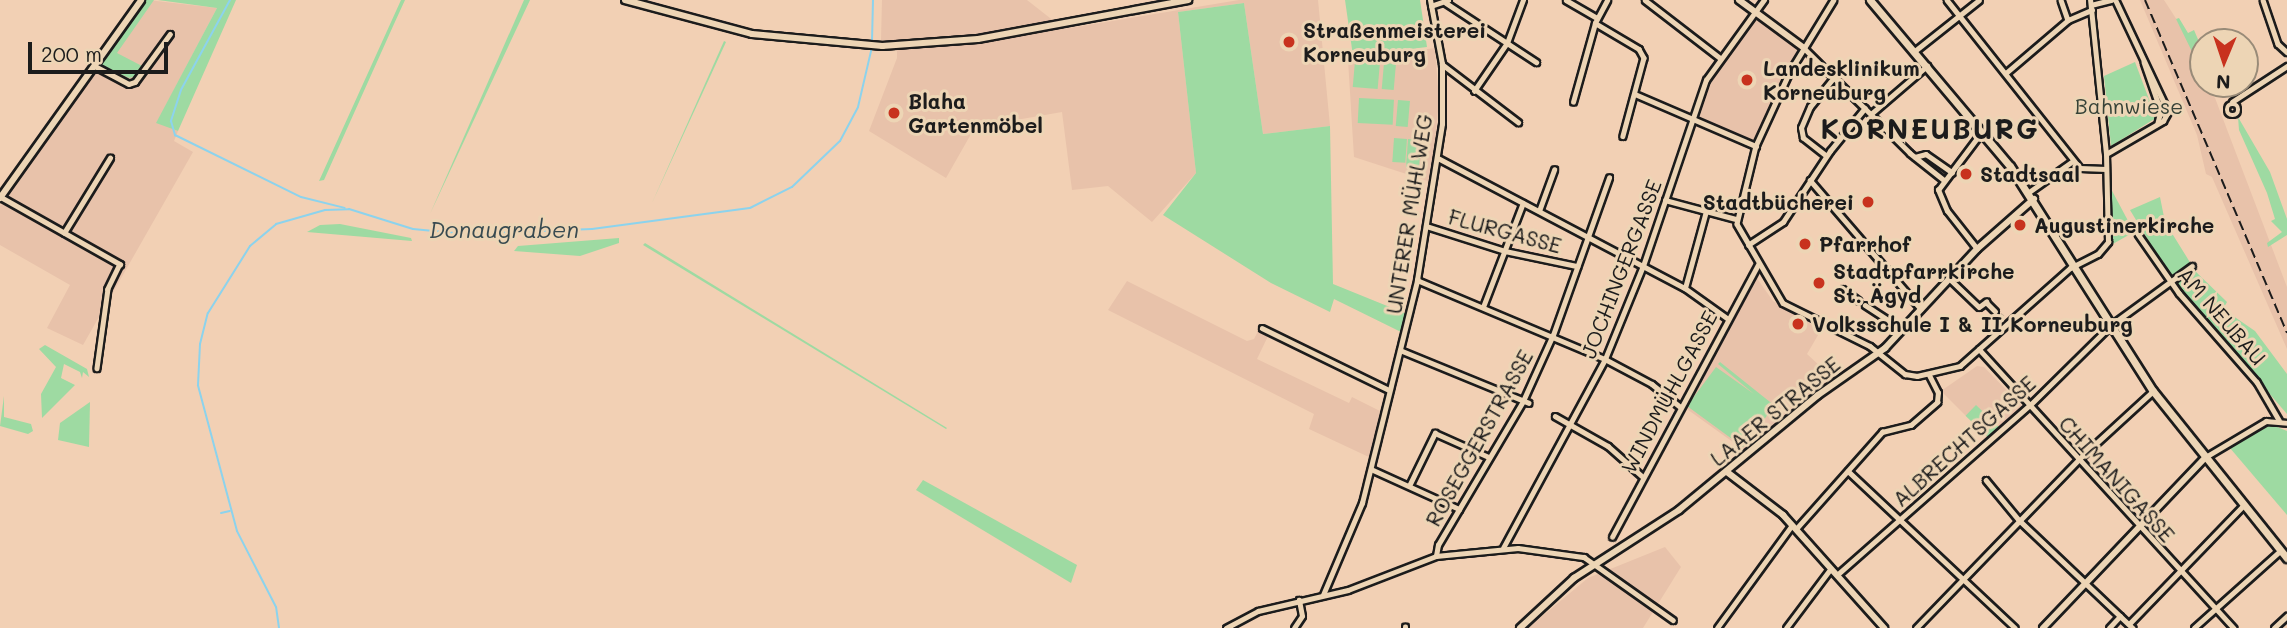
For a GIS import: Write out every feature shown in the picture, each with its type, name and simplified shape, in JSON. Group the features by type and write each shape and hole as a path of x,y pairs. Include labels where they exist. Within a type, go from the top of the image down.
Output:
{"main road":[{"path":"0,198 141,0"},
{"path":"625,0 742,32 882,46 989,38 1188,0"},
{"path":"1739,0 1804,48"},
{"path":"1870,0 1916,50 2029,192 2153,391 2278,552 2287,558"},
{"name":"LAAER STRASSE","path":"1521,628 1595,565 1640,538 1727,472 1818,395 1880,352 1978,249 2034,200"},
{"path":"2043,628 2204,458"},
{"path":"1727,472 1794,527 1832,574 1884,628"}],"street":[{"path":"1474,91 1507,43 1523,0"},
{"path":"1566,0 1642,53 1635,94 1623,136"},
{"path":"1573,102 1596,20 1607,0"},
{"path":"1645,0 1720,58"},
{"name":"JOCHINGERGASSE","path":"1503,548 1573,425 1605,359 1643,266 1692,119 1720,58 1764,0"},
{"path":"1834,0 1804,48 1756,146 1736,219 1758,265 1783,303 1880,352 1905,374 1930,375 1960,366 2005,320 2075,264 2098,254 2108,242 2106,153 2091,5"},
{"path":"1947,0 2073,160 2085,170 2106,169"},
{"path":"1916,50 1979,0"},
{"path":"2061,0 2068,20"},
{"path":"2006,73 2068,20 2091,5 2113,0 2144,60 2161,111 2158,124 2106,153"},
{"path":"2263,0 2278,44 2287,52"},
{"path":"1430,3 1447,2 1536,62"},
{"name":"UNTERER MÜHLWEG","path":"1323,595 1361,507 1417,280 1438,158 1441,64 1430,3"},
{"path":"93,65 129,84 135,82 170,34"},
{"path":"1804,48 1943,181"},
{"path":"1441,64 1518,122"},
{"path":"1871,114 1928,66"},
{"path":"2239,113 2230,114 2232,102 2287,66"},
{"path":"1826,156 1801,133 1806,115 1834,77"},
{"path":"1635,94 1756,146"},
{"path":"1748,245 1783,222 1826,156 1865,108"},
{"path":"1978,249 1938,194 1943,181 1981,133"},
{"path":"1915,157 1926,154 1952,172"},
{"path":"64,233 110,158"},
{"path":"1438,158 1685,288 1727,318"},
{"path":"2029,192 2073,160"},
{"path":"1539,211 1554,170"},
{"name":"ROSEGGERSTRASSE","path":"1436,556 1438,544 1523,401 1553,335 1609,178"},
{"path":"1810,180 1922,310"},
{"path":"0,198 120,264 107,289 97,368"},
{"path":"1665,200 1736,219"},
{"path":"1483,307 1523,203"},
{"path":"1685,288 1706,211"},
{"name":"FLURGASSE","path":"1426,226 1504,251 1577,266"},
{"name":"AM NEUBAU","path":"2138,234 2169,281 2235,353 2278,411 2279,420"},
{"name":"WINDMÜHLGASSE","path":"1612,537 1679,406 1758,265"},
{"name":"ALBRECHTSGASSE","path":"1786,628 1832,574 2030,405 2111,325 2192,266"},
{"path":"1950,279 1979,307 1986,302 1995,311"},
{"path":"1417,280 1605,359 1652,384 1679,406"},
{"path":"1843,289 1858,300"},
{"path":"1865,306 1903,330"},
{"path":"1262,328 1389,390"},
{"name":"CHIMANIGASSE","path":"1979,349 2139,528 2234,628"},
{"path":"1400,350 1529,403"},
{"path":"1717,628 1794,527 1806,518 1882,432 1911,425 1937,402 1938,393 1930,375"},
{"path":"1916,628 2078,460 2153,391"},
{"path":"1555,416 1608,446 1642,477"},
{"path":"2204,458 2266,421 2279,420 2287,423"},
{"path":"1409,486 1436,433 1489,457"},
{"path":"1371,469 1459,509"},
{"path":"1848,471 2015,628"},
{"path":"1986,480 2019,520 2131,626 2243,506"},
{"path":"1226,628 1258,611 1323,595 1436,556 1503,548 1584,557 1673,620"},
{"path":"2194,628 2278,552"},
{"path":"1294,628 1303,617 1299,600"},
{"path":"2109,628 2120,615"},
{"path":"2274,628 2287,616"}],"shaded area":[{"path":"148,0 217,8 157,122 178,131 174,141 193,152 83,345 47,328 70,285 0,245 0,206"},
{"path":"882,0 1027,0 1064,29 1239,0 1318,0 1330,126 1263,134 1244,3 1178,12 1196,173 1152,222 1108,186 1072,190 1062,112 975,127 946,178 869,131 897,58 897,40 881,40"},
{"path":"2140,0 2164,0 2186,34 2189,43 2189,98 2215,98 2287,287 2287,349 2212,177 2206,174 2197,135"},
{"name":"Landesklinikum Korneuburg","path":"1753,17 1799,49 1756,141 1696,116 1709,83"},
{"path":"1435,48 1439,101 1431,182 1354,157 1348,60"},
{"path":"1756,277 1773,301 1821,330 1807,354 1834,379 1744,450 1684,407"},
{"path":"1127,281 1247,341 1254,339 1259,329 1269,334 1257,359 1349,403 1352,397 1380,411 1371,458 1309,429 1314,414 1108,310"},
{"path":"1977,366 1984,367 2023,407 1987,437 1941,391"},
{"path":"1665,547 1681,567 1643,628 1528,628 1588,578"}],"green space":[{"path":"144,0 154,0 117,53 142,66 137,76 129,78 102,66 101,60"},
{"path":"158,0 236,0 178,131 156,123 217,8"},
{"path":"401,0 405,0 324,180 319,181"},
{"path":"524,0 530,0 430,214"},
{"path":"1345,0 1420,0 1427,47 1353,56"},
{"path":"1244,3 1263,134 1330,126 1333,284 1407,314 1401,332 1334,299 1330,312 1271,283 1163,215 1196,173 1178,12"},
{"path":"2179,18 2189,32 2189,45 2176,19"},
{"path":"724,41 726,42 652,203"},
{"path":"1355,61 1380,63 1378,89 1353,87"},
{"name":"Bahnwiese","path":"2135,62 2156,118 2111,146 2104,76"},
{"path":"1384,63 1396,64 1394,90 1382,89"},
{"path":"1359,98 1394,100 1393,125 1358,123"},
{"path":"1398,100 1410,101 1408,127 1396,126"},
{"path":"2238,117 2270,172 2287,219 2287,235 2268,247 2267,243 2282,232 2271,221 2275,219 2267,193 2239,130"},
{"path":"1394,138 1407,139 1405,163 1392,162"},
{"path":"1408,139 1421,140 1419,168 1406,167"},
{"path":"2110,187 2134,232 2111,245 2112,225"},
{"path":"2160,197 2165,222 2191,264 2171,278 2130,210"},
{"path":"340,224 411,238 412,241 307,232 320,225"},
{"path":"619,238 619,243 580,256 514,251 518,246"},
{"path":"645,243 947,428 643,245"},
{"path":"2193,269 2227,302 2223,309 2255,331 2287,374 2287,414 2174,283"},
{"path":"45,345 87,369 89,377 83,372 82,378 80,372 64,364 61,378 75,385 42,418 41,394 56,367 39,349"},
{"path":"1720,362 1780,410 1772,409 1743,447 1687,406 1716,367 1754,394 1718,364"},
{"path":"4,396 4,417 31,424 33,431 28,434 0,426"},
{"path":"90,402 89,447 58,440 60,423"},
{"path":"1976,405 1999,427 1989,438 1966,416"},
{"path":"2270,424 2287,431 2287,515 2230,448"},
{"path":"923,480 1077,565 1071,583 916,490"}],"waterway":[{"path":"230,0 181,90 171,121 175,135 301,197 345,208"},
{"name":"Donaugraben","path":"872,41 873,0"},
{"name":"Donaugraben","path":"279,628 276,607 237,531 198,385 200,344 208,313 250,246 276,224 325,210 349,209 413,229 465,234 592,229 750,208 792,187 840,141 858,107 872,47"},
{"path":"221,513 230,511"}],"tunnel":[{"path":"1995,311 2003,317"}],"railway":[{"path":"2145,0 2287,333"}],"place":[{"name":"Straßenmeisterei Korneuburg","path":"1289,42"},
{"name":"Landesklinikum Korneuburg","path":"1747,80"},
{"name":"Blaha Gartenmöbel","path":"894,113"},
{"name":"Stadtsaal","path":"1966,174"},
{"name":"Stadtbücherei","path":"1868,202"},
{"name":"Augustinerkirche","path":"2020,225"},
{"name":"Pfarrhof","path":"1805,244"},
{"name":"Stadtpfarrkirche St. Ägyd","path":"1819,283"},
{"name":"Volksschule I & II Korneuburg","path":"1798,324"}],"district":[{"name":"KORNEUBURG","path":"1930,128"}]}
